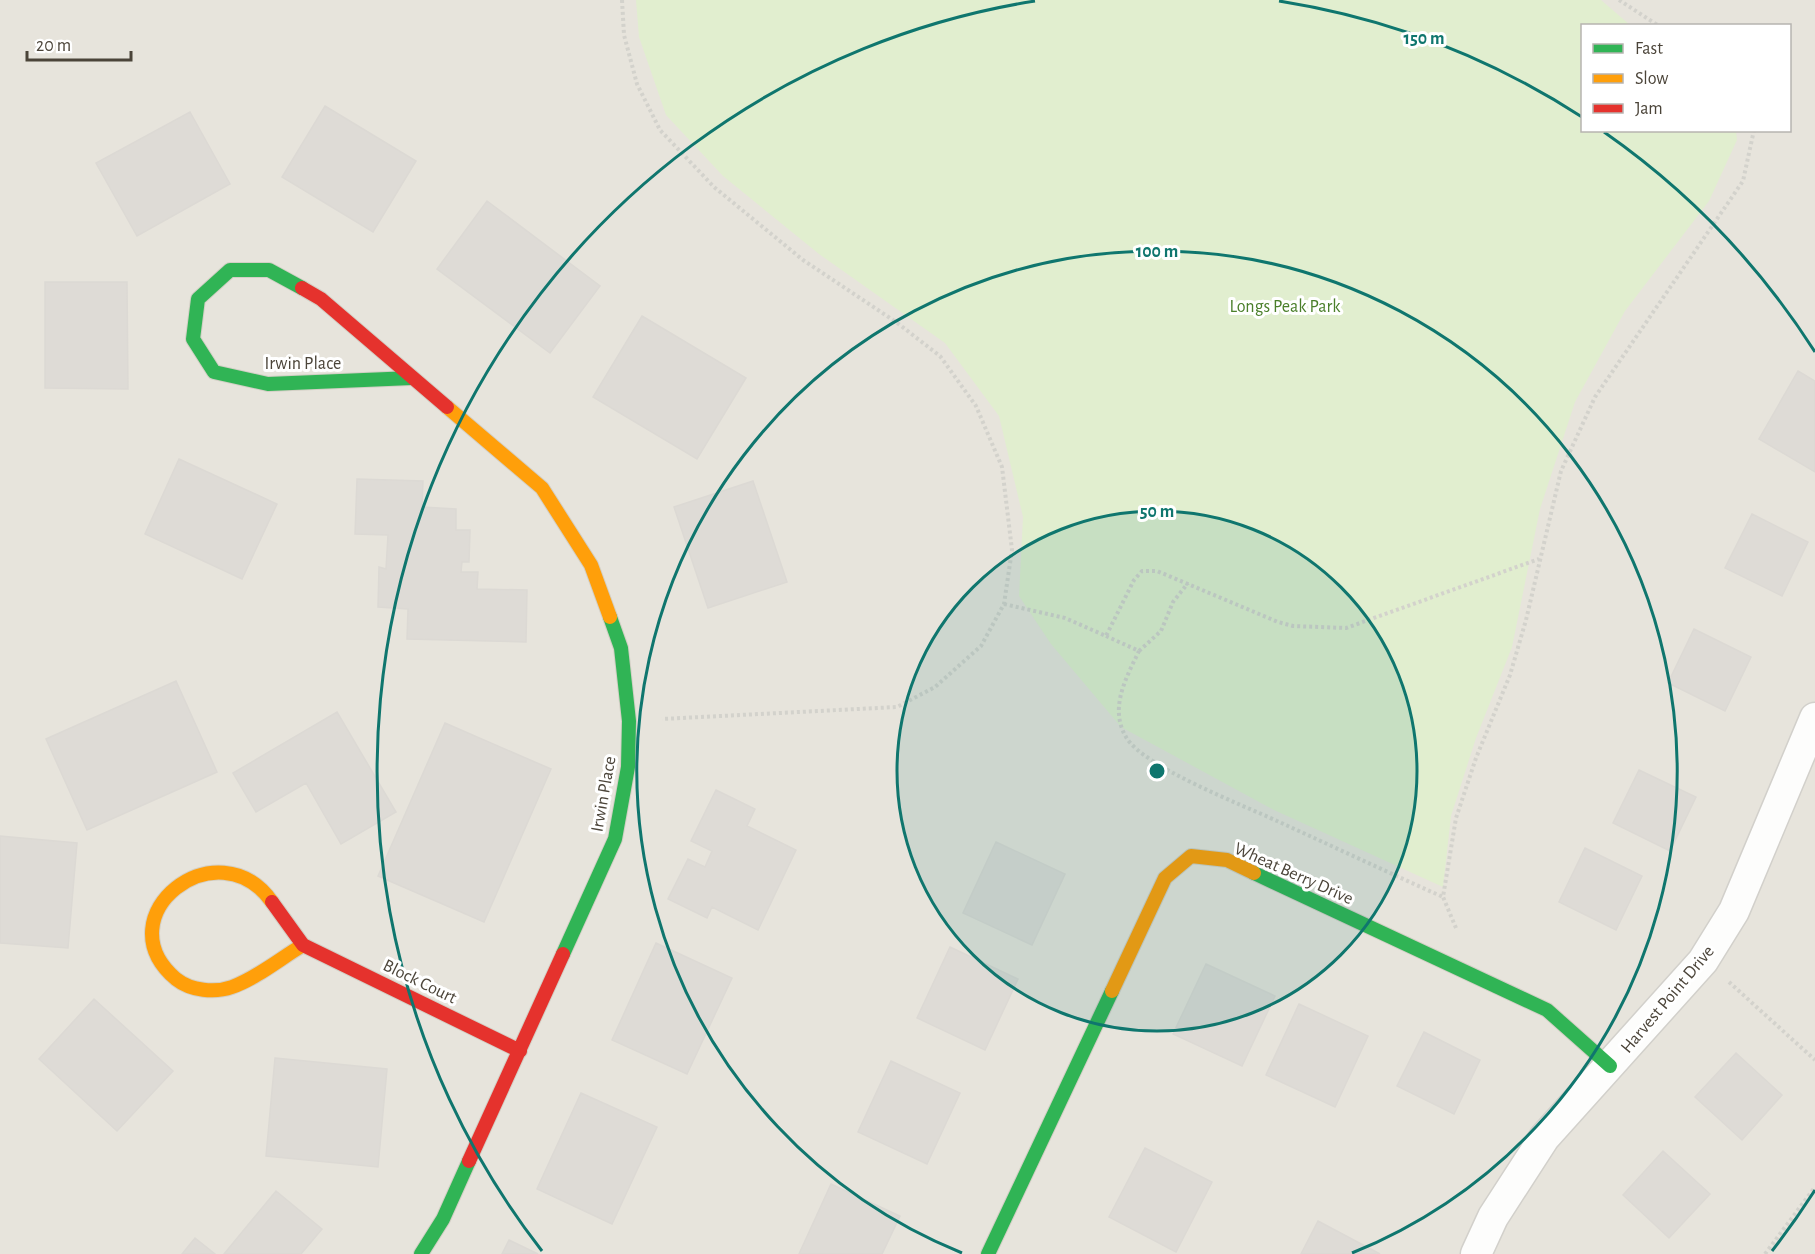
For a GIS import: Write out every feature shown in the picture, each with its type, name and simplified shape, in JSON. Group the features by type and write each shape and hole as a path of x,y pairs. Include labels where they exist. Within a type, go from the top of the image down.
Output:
{"street":[{"name":"Irwin Place","path":"412,378 268,384 214,372 193,339 198,299 230,270 269,270 321,299 542,488 591,565 621,648 629,721 628,767 615,839 443,1219 421,1254"},
{"name":"Harvest Point Drive","path":"1476,1254 1493,1217 1544,1138 1703,961 1734,910 1815,718"},
{"name":"Wheat Berry Drive","path":"988,1254 1164,878 1191,856 1227,860 1547,1010 1610,1066"},
{"name":"Block Court","path":"303,945 232,987 206,991 183,985 164,969 155,950 152,927 159,904 176,886 212,871 240,876 264,890 303,945 520,1051"}],"path":[{"path":"622,0 624,35 637,84 660,129 714,187 803,260 896,322 940,356 976,406 1002,466 1012,550 1004,604 981,646 935,687 897,707 629,721"},
{"path":"1619,0 1656,24"},
{"path":"1466,933 1456,928 1443,897 1456,818 1476,758 1510,675 1561,471 1595,397 1743,182 1754,132"},
{"path":"1106,636 1134,580 1142,571 1157,571 1293,626 1346,628 1540,559"},
{"path":"1188,583 1173,602 1161,631 1139,651 1121,686 1119,703 1126,738 1148,758 1198,784 1443,897"},
{"path":"1004,604 1065,618 1139,651"},
{"path":"1703,961 1815,1060"},
{"path":"1765,1254 1815,1187"}],"shaded area":[{"path":"0,0 1815,0 1815,1254 0,1254"}],"green space":[{"name":"Longs Peak Park","path":"636,0 1601,0 1629,24 1581,24 1581,132 1736,132 1737,140 1709,201 1625,311 1575,402 1540,509 1512,647 1476,738 1451,816 1443,887 1274,810 1121,727 1051,644 1019,596 1023,517 999,416 945,343 819,254 723,176 666,115 639,37"}],"building":[{"path":"325,106 416,161 373,232 282,177"},
{"path":"190,112 230,184 137,236 96,163"},
{"path":"487,201 600,286 550,353 437,269"},
{"path":"45,282 127,282 128,389 45,388"},
{"path":"642,316 746,378 697,459 593,397"},
{"path":"1798,371 1815,381 1815,472 1759,439"},
{"path":"179,459 277,504 242,579 145,534"},
{"path":"357,479 423,481 422,507 456,509 456,530 470,530 469,562 462,562 461,572 478,572 477,589 527,590 526,642 407,639 408,609 378,607 379,567 386,569 388,535 355,534"},
{"path":"753,481 787,582 708,608 674,507"},
{"path":"1752,514 1808,542 1782,596 1725,568"},
{"path":"1694,629 1751,657 1725,711 1668,683"},
{"path":"176,681 217,772 87,830 46,739"},
{"path":"337,712 396,812 341,844 306,783 256,812 233,773"},
{"path":"445,723 551,769 484,922 378,876"},
{"path":"1639,770 1696,797 1670,851 1613,823"},
{"path":"716,790 755,809 747,826 796,850 758,930 712,907 707,918 668,899 688,859 705,867 712,851 691,841"},
{"path":"0,836 77,843 68,948 0,943"},
{"path":"996,842 1065,874 1032,945 963,913"},
{"path":"1585,848 1642,876 1616,930 1559,902"},
{"path":"656,943 732,978 687,1074 612,1040"},
{"path":"950,947 1018,979 985,1050 917,1018"},
{"path":"1206,964 1275,996 1242,1066 1173,1034"},
{"path":"94,999 173,1071 117,1131 39,1059"},
{"path":"1299,1004 1368,1036 1335,1107 1266,1075"},
{"path":"1424,1032 1480,1060 1454,1114 1397,1086"},
{"path":"1736,1053 1782,1095 1742,1140 1695,1097"},
{"path":"275,1058 387,1069 378,1167 266,1156"},
{"path":"891,1061 960,1093 927,1164 858,1132"},
{"path":"581,1093 657,1127 612,1224 537,1189"},
{"path":"1145,1148 1212,1182 1176,1252 1109,1217"},
{"path":"1663,1151 1710,1194 1669,1238 1623,1195"},
{"path":"831,1184 900,1216 882,1254 799,1254"},
{"path":"276,1191 322,1229 301,1254 224,1254"},
{"path":"1318,1221 1380,1254 1301,1254"},
{"path":"195,1238 215,1254 182,1254"},
{"path":"509,1240 538,1254 502,1254"}],"traffic: fast":[{"path":"302,288 269,270 230,270 198,299 193,339 214,372 268,384 412,378"},
{"path":"563,954 615,839 628,767 629,721 621,648 610,617"},
{"path":"1254,873 1547,1010 1610,1066"},
{"path":"988,1254 1112,991"},
{"path":"421,1254 443,1219 469,1161"}],"traffic: slow":[{"path":"447,407 542,488 591,565 610,617"},
{"path":"1112,991 1165,878 1191,856 1227,860 1254,873"},
{"path":"272,902 249,881 224,873 198,876 176,888 160,907 152,930 157,954 176,979 182,983 203,990 218,990 232,987 251,978 303,945"}],"traffic: jam":[{"path":"302,288 321,299 447,407"},
{"path":"272,902 303,945 520,1051"},
{"path":"469,1161 563,954"}]}
